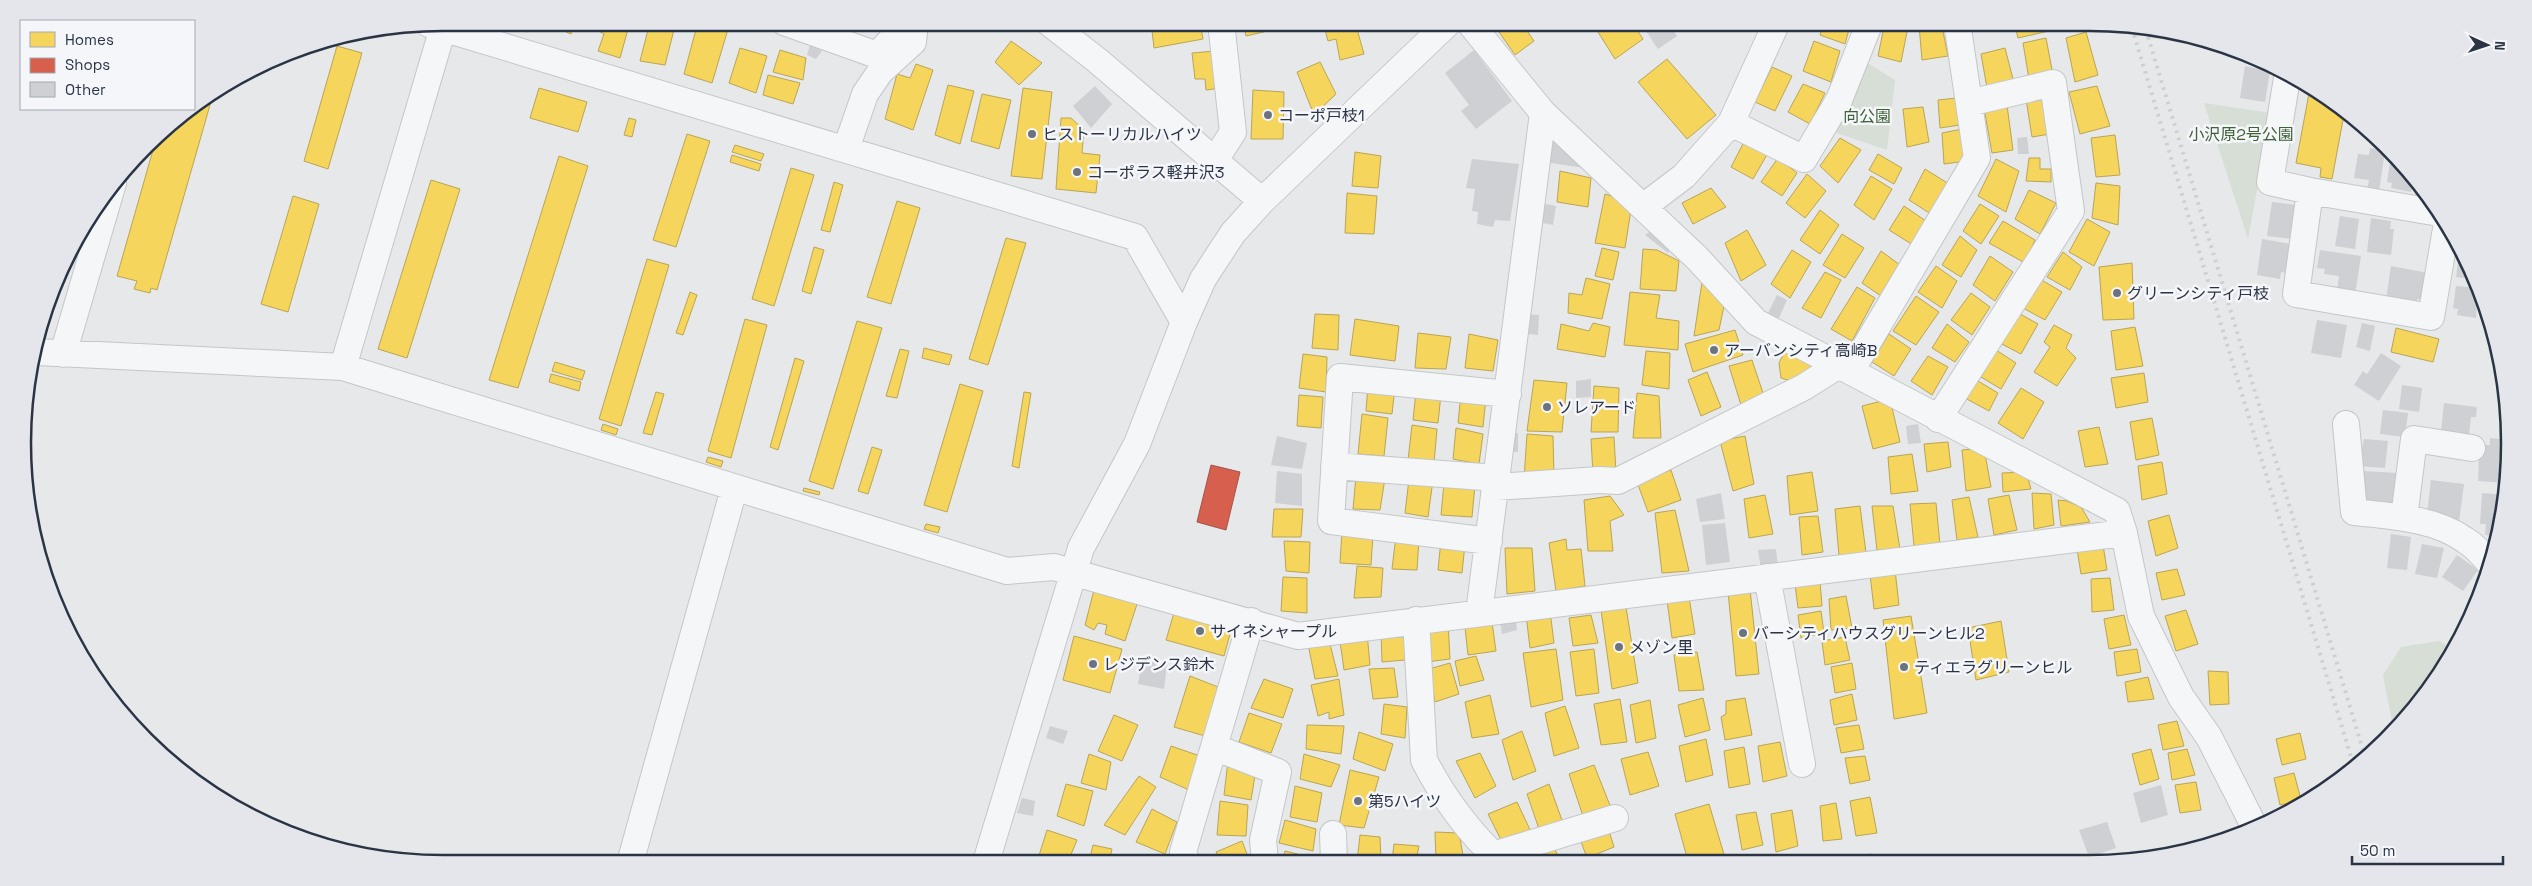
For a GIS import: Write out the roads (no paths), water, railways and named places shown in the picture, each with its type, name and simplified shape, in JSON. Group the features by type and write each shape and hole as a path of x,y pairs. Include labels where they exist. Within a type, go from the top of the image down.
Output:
{"street":[{"path":"343,367 435,31"},
{"path":"452,31 1135,237 1184,322"},
{"path":"809,31 877,55 899,31"},
{"path":"846,149 865,94 880,72 913,42 915,31"},
{"path":"1060,31 1098,61 1262,201"},
{"path":"1215,160 1233,132 1222,31"},
{"path":"988,855 1081,548 1137,444 1184,322 1204,278 1233,233 1262,201 1440,31"},
{"path":"1476,31 1543,113 1698,258 1756,322 1938,419 2117,511 2124,533 2140,616 2180,697 2209,738 2251,821"},
{"path":"1643,207 1684,176 1731,123 1773,31"},
{"path":"1731,123 1804,159 1839,100 1866,31"},
{"path":"1334,466 1497,482 1618,481 1845,368 1977,158 1958,31"},
{"path":"2286,82 2270,182 2310,191 2429,211"},
{"path":"1938,419 2071,211 2053,83 1969,103"},
{"path":"1479,613 1543,113"},
{"path":"2310,191 2296,294 2431,317 2444,234"},
{"path":"63,354 106,206"},
{"path":"41,352 343,367 734,489 1007,571 1048,566 1298,636 2124,533"},
{"path":"1489,541 1331,521 1340,377 1508,394"},
{"path":"2346,424 2354,512 2404,518 2445,530 2465,539 2484,558"},
{"path":"2404,518 2414,439 2472,448"},
{"path":"632,855 734,489"},
{"path":"1767,577 1802,764"},
{"path":"1416,620 1424,760 1434,780 1491,855"},
{"path":"1184,855 1183,852 1251,622"},
{"path":"1214,747 1278,772 1263,840 1264,855"},
{"path":"1506,855 1615,818"},
{"path":"1333,834 1334,855"}],"railway":[{"path":"2134,34 2352,760"},
{"path":"2148,36 2363,750"}],"place":[{"name":"コーポ戸枝1","path":"1268,115"},
{"name":"ヒストーリカルハイツ","path":"1032,134"},
{"name":"コーポラス軽井沢3","path":"1077,172"},
{"name":"グリーンシティ戸枝","path":"2117,293"},
{"name":"アーバンシティ高崎B","path":"1714,350"},
{"name":"ソレアード","path":"1547,407"},
{"name":"サイネシャープル","path":"1200,631"},
{"name":"バーシティハウスグリーンヒル2","path":"1743,633"},
{"name":"メゾン里","path":"1619,647"},
{"name":"レジデンス鈴木","path":"1093,664"},
{"name":"ティエラグリーンヒル","path":"1904,667"},
{"name":"第5ハイツ","path":"1358,801"}],"park label":[{"name":"向公園","path":"1867,116"},
{"name":"小沢原2号公園","path":"2241,134"}]}
